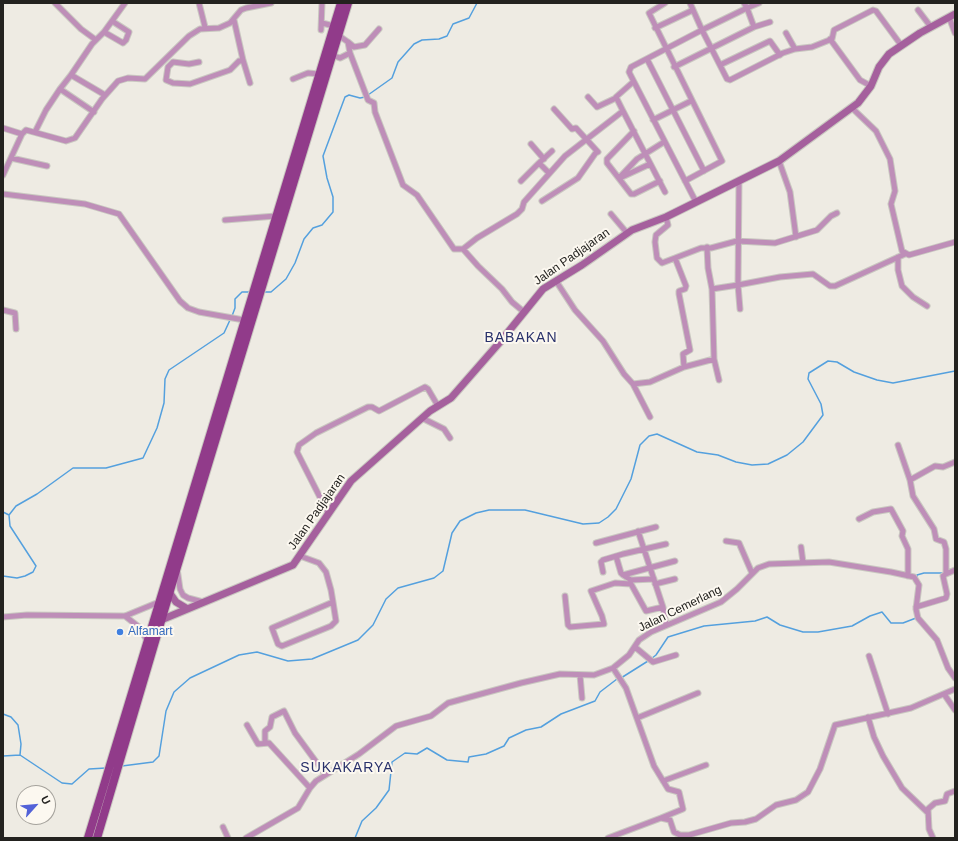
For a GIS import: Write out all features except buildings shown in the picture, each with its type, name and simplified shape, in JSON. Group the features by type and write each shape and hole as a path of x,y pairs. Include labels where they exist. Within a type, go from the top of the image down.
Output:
{"main road":[{"path":"88,838 121,747 161,620 177,567 182,537 244,320 341,3"},
{"path":"121,747 159,602 182,537 348,3"},
{"path":"96,838 110,778"}],"street":[{"path":"55,3 81,29 96,40"},
{"path":"35,132 46,110 60,89 125,3"},
{"path":"199,3 205,27"},
{"path":"3,175 22,134 26,130 62,140 70,140 75,138 105,95 118,80 128,78 142,80 147,77 189,36 200,29 205,27 219,28 229,25 246,6 271,3"},
{"path":"321,30 322,3"},
{"path":"665,3 649,13 674,67 722,161 685,181"},
{"path":"690,3 727,79 730,80 780,55 795,49 812,47 830,39 833,37 834,30 874,10 900,45"},
{"path":"744,3 754,27"},
{"path":"696,202 633,82 630,69 702,30 759,3"},
{"path":"655,28 693,10"},
{"path":"918,10 931,27"},
{"path":"952,16 955,33"},
{"name":"Jalan Padjajaran","path":"161,620 186,608 288,569 300,556 351,481 422,418 451,398 543,290 587,262 627,233 666,217 779,161 852,108 871,86 885,58 900,45 952,16"},
{"path":"234,20 250,83"},
{"path":"104,32 123,43 126,40 129,32 112,21"},
{"path":"674,67 754,27 770,22"},
{"path":"322,23 334,26"},
{"path":"338,35 354,47 365,45 379,29"},
{"path":"786,33 795,49"},
{"path":"830,39 860,80 871,86"},
{"path":"720,65 770,41 780,55"},
{"path":"348,42 350,53 368,101 374,104 375,112 404,185 417,195 454,249 463,249 477,238 517,214 522,209 524,202 565,156 623,111"},
{"path":"332,55 342,57 350,53"},
{"path":"199,62 189,64 173,62 168,67 166,80 173,83 190,84 230,70 239,61 243,60"},
{"path":"646,60 704,172"},
{"path":"293,79 308,73 319,74"},
{"path":"71,75 105,95"},
{"path":"588,97 597,107 616,98 633,82"},
{"path":"60,89 94,112"},
{"path":"616,98 665,192"},
{"path":"653,120 691,100"},
{"path":"852,108 876,131 892,164 895,191 891,199 891,204 901,246 905,254"},
{"path":"542,201 578,178 597,152 576,128 572,129 554,109"},
{"path":"3,128 22,134"},
{"path":"634,131 606,161 627,190 632,194 660,181"},
{"path":"619,178 630,165 645,153 664,142"},
{"path":"531,144 544,159"},
{"path":"521,181 552,151"},
{"path":"11,158 47,166"},
{"path":"779,161 790,192 796,237"},
{"path":"539,163 549,173"},
{"path":"619,178 650,164"},
{"path":"739,181 737,241 740,309"},
{"path":"3,194 85,204 119,214 180,301 188,308 199,312 244,320"},
{"path":"666,217 668,225 656,235 655,249 657,258 662,263 694,250 737,241 775,243 796,237 817,230 837,212"},
{"path":"611,214 627,233"},
{"path":"225,220 276,216"},
{"path":"712,289 780,277 813,274 830,286 835,286 905,254 909,255 955,242"},
{"path":"707,247 708,268 712,289 714,359 719,380"},
{"path":"463,249 502,289 512,302 524,312"},
{"path":"898,257 898,270 902,286 913,297 927,306"},
{"path":"675,258 686,286 685,289 679,291 690,350 683,354 684,367"},
{"path":"556,281 575,310 603,341 624,374 633,384 650,417"},
{"path":"3,310 16,313 16,329"},
{"path":"633,384 650,382 684,367 714,359"},
{"path":"328,513 297,452 299,445 316,433 368,407 372,407 379,411 424,387 428,389 438,406"},
{"path":"422,418 444,429 450,438"},
{"path":"898,445 910,480 913,496 934,529 936,539 943,541 945,545 946,574 943,576 947,594 946,598 916,607"},
{"path":"910,480 935,466 943,467 955,462"},
{"path":"858,519 879,510 891,509 903,531 902,536 908,549 908,576 916,579 918,582 916,607 918,618 937,640 948,668 955,678"},
{"path":"596,543 656,527"},
{"path":"638,531 655,582 666,626"},
{"path":"726,541 739,543 752,573"},
{"path":"603,572 601,562 644,548 666,544"},
{"path":"801,547 803,562"},
{"path":"300,556 324,566 333,602 336,621 334,624 282,646 278,644 272,628 333,602"},
{"path":"616,556 621,573 630,580 655,582 675,579"},
{"path":"623,576 649,567 675,561"},
{"name":"Jalan Cemerlang","path":"246,838 298,808 310,788 325,774 358,754 396,726 431,716 448,703 552,675 600,673 613,668 629,655 639,640 666,626 720,602 737,589 758,568 769,564 829,562 908,576"},
{"path":"177,567 180,589 183,595 203,602"},
{"path":"946,574 955,570"},
{"path":"565,596 568,626 570,627 604,624 592,591 615,583 631,584 646,611 662,607"},
{"path":"169,592 176,602 186,608"},
{"path":"4,617 27,615 125,616 159,602"},
{"path":"125,616 139,627 148,642"},
{"path":"634,647 653,662 676,655"},
{"path":"869,656 888,714"},
{"path":"608,838 683,808 679,792 668,789 650,755 626,688 613,668"},
{"path":"580,675 582,698"},
{"path":"661,818 670,820 676,834 689,834 731,823 752,820 762,816 776,805 801,798 808,792 815,781 834,726 840,723 911,708 955,689"},
{"path":"637,718 698,693"},
{"path":"944,694 955,710"},
{"path":"265,743 265,731 270,727 272,717 284,711 295,733 325,774"},
{"path":"868,717 874,737 883,756 902,788 927,812 929,829 933,838"},
{"path":"247,725 258,744 270,743 310,788"},
{"path":"663,781 706,765"},
{"path":"927,812 932,804 945,801 947,794 955,791"},
{"path":"223,827 228,838"}],"waterway":[{"path":"368,95 392,78 398,62 414,44 422,40 439,39 447,36 453,24 469,18 477,3"},
{"path":"263,292 271,292 286,279 295,263 304,239 313,228 322,225 333,212 333,197 327,178 323,156 345,97 349,95 360,98 365,97"},
{"path":"232,316 235,308 235,299 242,292 251,292"},
{"path":"3,576 17,578 25,576 33,572 36,566 10,526 9,515 16,506 37,494 73,468 106,468 143,458 157,428 164,403 165,379 169,370 224,333 230,320"},
{"path":"122,766 153,762 159,756 166,711 174,692 190,678 239,655 257,652 288,661 312,659 358,640 373,625 386,599 398,588 434,578 443,571 452,533 460,521 476,513 489,510 525,510 583,524 599,523 616,509 631,479 640,445 649,436 657,434 697,452 718,455 736,462 752,465 768,464 787,455 803,442 823,415 821,404 808,379 809,373 828,361 837,362 854,372 877,380 893,383 955,371"},
{"path":"3,512 9,515"},
{"path":"917,578 917,575 924,573 944,573"},
{"path":"651,659 656,655 668,637 704,626 755,621 767,617 780,625 803,632 818,632 852,626 870,616 882,612 891,623 903,623 916,618"},
{"path":"621,678 648,661"},
{"path":"355,838 362,821 376,808 389,790 392,762 405,753 417,754 427,748 447,760 468,762 469,757 486,754 504,746 509,738 526,730 541,727 561,714 595,701 600,692 617,679"},
{"path":"3,714 11,717 18,725 21,744 20,755"},
{"path":"3,756 20,755 62,783 72,784 89,769 106,768"}],"place":[{"name":"Alfamart","path":"120,632"}],"district":[{"name":"BABAKAN","path":"521,338"},
{"name":"SUKAKARYA","path":"347,768"}]}
